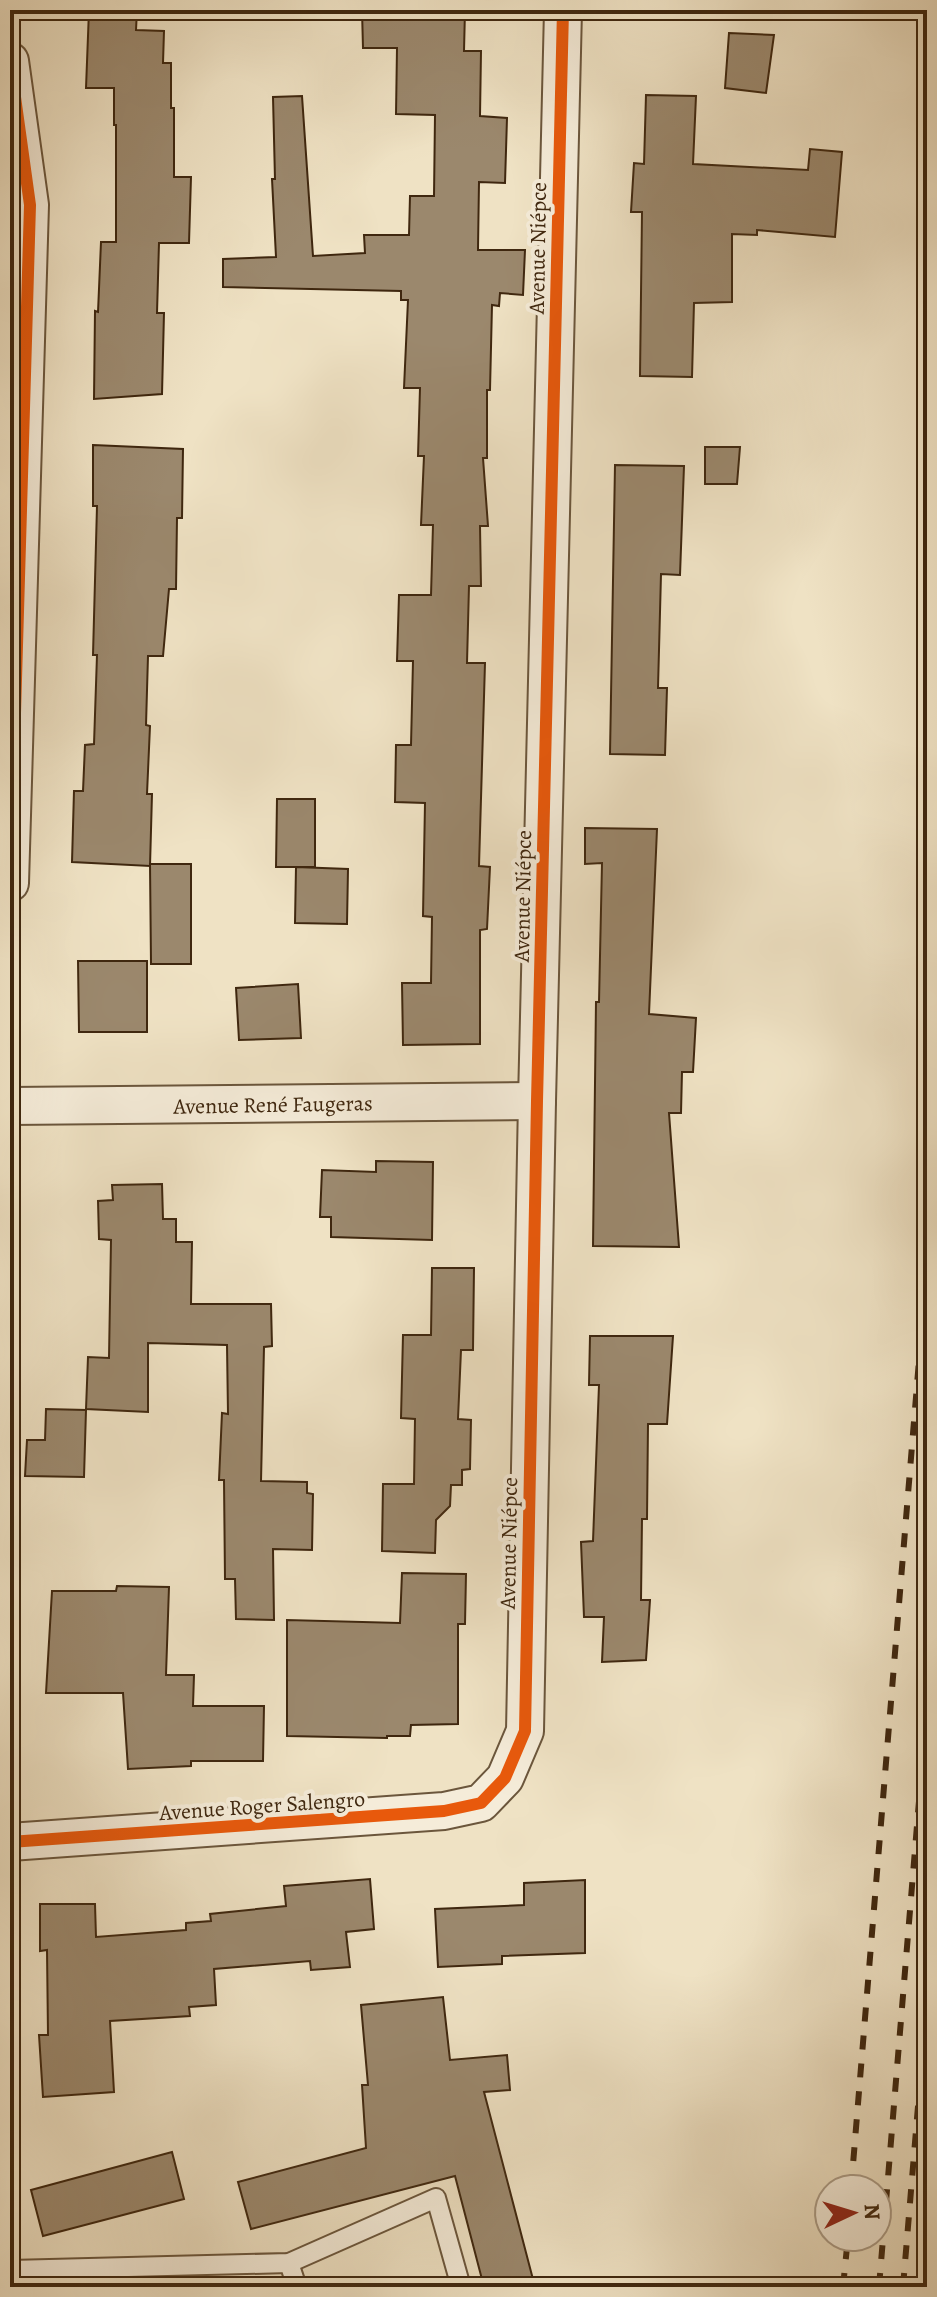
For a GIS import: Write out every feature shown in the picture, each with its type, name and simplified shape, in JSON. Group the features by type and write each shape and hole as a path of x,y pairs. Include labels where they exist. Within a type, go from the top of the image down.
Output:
{"street":[{"name":"Avenue Niépce","path":"505,1778 525,1731 563,10"},
{"path":"10,61 30,205 10,883"},
{"name":"Avenue René Faugeras","path":"10,1106 537,1101"},
{"name":"Avenue Roger Salengro","path":"10,1842 444,1811 481,1803 505,1778"}],"lane":[{"path":"10,2270 289,2263 436,2198 461,2287"},
{"path":"289,2263 297,2287"}],"building":[{"path":"89,10 137,10 136,30 164,31 163,63 171,63 174,177 191,177 189,243 159,243 157,313 164,313 162,394 94,399 95,311 98,312 101,242 116,242 116,125 114,88 86,88"},
{"path":"362,10 465,10 464,51 481,51 480,116 507,118 505,183 479,182 478,250 525,250 523,295 500,293 499,306 492,305 487,458 483,458 488,526 480,526 481,586 469,586 467,663 485,663 479,866 490,867 487,929 480,930 480,1044 403,1045 402,983 431,983 432,917 423,916 425,803 395,802 396,745 411,745 413,661 397,661 399,595 431,595 433,525 421,525 424,456 418,456 420,388 404,388 408,300 401,300 401,291 223,287 223,259 276,257 272,179 275,179 273,97 302,96 313,256 365,253 364,235 409,235 410,196 434,196 435,115 396,114 397,48 363,48"},
{"path":"729,33 774,35 766,93 725,88"},
{"path":"646,95 696,96 693,164 808,170 810,149 842,152 835,237 757,230 757,235 732,234 732,302 694,303 692,377 640,376 642,212 631,212 634,163 644,164"},
{"path":"93,445 183,449 182,518 177,518 176,589 169,589 163,656 148,656 146,725 150,726 147,794 152,794 150,866 72,862 74,791 83,791 85,745 94,744 97,506 93,506"},
{"path":"705,447 740,447 737,484 705,484"},
{"path":"615,465 684,466 680,575 661,574 658,688 667,688 665,755 610,754"},
{"path":"277,799 315,799 315,867 276,867"},
{"path":"585,828 657,829 649,1014 696,1018 693,1072 682,1072 681,1113 669,1113 679,1247 593,1246 596,1002 599,1002 602,863 585,864"},
{"path":"150,864 191,864 191,964 151,964"},
{"path":"296,867 348,869 347,924 295,923"},
{"path":"78,961 147,961 147,1032 79,1032"},
{"path":"298,984 301,1038 239,1040 236,988"},
{"path":"376,1161 433,1162 432,1240 331,1237 331,1217 320,1217 322,1170 376,1172"},
{"path":"162,1184 163,1219 176,1219 176,1242 192,1242 191,1304 271,1304 272,1346 264,1347 261,1481 307,1482 307,1493 313,1494 312,1550 273,1549 274,1620 236,1619 235,1579 225,1579 224,1480 219,1480 222,1413 228,1414 227,1345 148,1343 148,1412 86,1409 88,1357 109,1358 111,1240 99,1239 98,1201 113,1200 112,1185"},
{"path":"432,1268 474,1268 473,1350 461,1350 458,1419 471,1420 470,1469 462,1470 462,1485 451,1485 450,1506 436,1520 435,1553 382,1551 383,1484 414,1484 415,1419 401,1418 403,1335 431,1335"},
{"path":"590,1336 673,1336 667,1424 648,1424 647,1519 642,1519 641,1600 650,1600 646,1660 602,1662 604,1617 584,1617 581,1542 593,1541 599,1385 589,1385"},
{"path":"46,1409 86,1410 84,1477 25,1476 27,1440 45,1440"},
{"path":"402,1573 466,1574 465,1624 458,1624 458,1724 411,1725 410,1736 387,1738 287,1736 287,1620 400,1623"},
{"path":"117,1586 169,1587 166,1675 194,1675 193,1706 264,1706 263,1761 191,1761 191,1766 128,1769 123,1693 46,1693 52,1591 116,1591"},
{"path":"370,1879 374,1929 346,1932 350,1967 311,1970 310,1961 214,1969 216,2005 189,2007 190,2016 110,2021 114,2092 43,2097 39,2035 48,2035 47,1950 40,1951 40,1904 95,1904 96,1937 186,1930 186,1923 211,1921 210,1914 286,1906 284,1886"},
{"path":"585,1880 585,1953 502,1956 502,1964 438,1967 435,1909 524,1905 524,1883"},
{"path":"443,1997 450,2060 507,2055 510,2090 484,2092 535,2287 484,2287 455,2176 251,2229 238,2182 366,2148 362,2085 368,2085 361,2005"},
{"path":"172,2152 184,2199 43,2236 31,2190"}],"railway":[{"path":"852,2173 927,1263"},
{"path":"879,2287 927,1704"},
{"path":"903,2287 927,1998"},
{"path":"843,2287 846,2253"}],"cycle path":[{"path":"10,1842 444,1811 481,1803 505,1778 525,1731 563,10"},
{"path":"10,61 30,205 10,883"}]}
